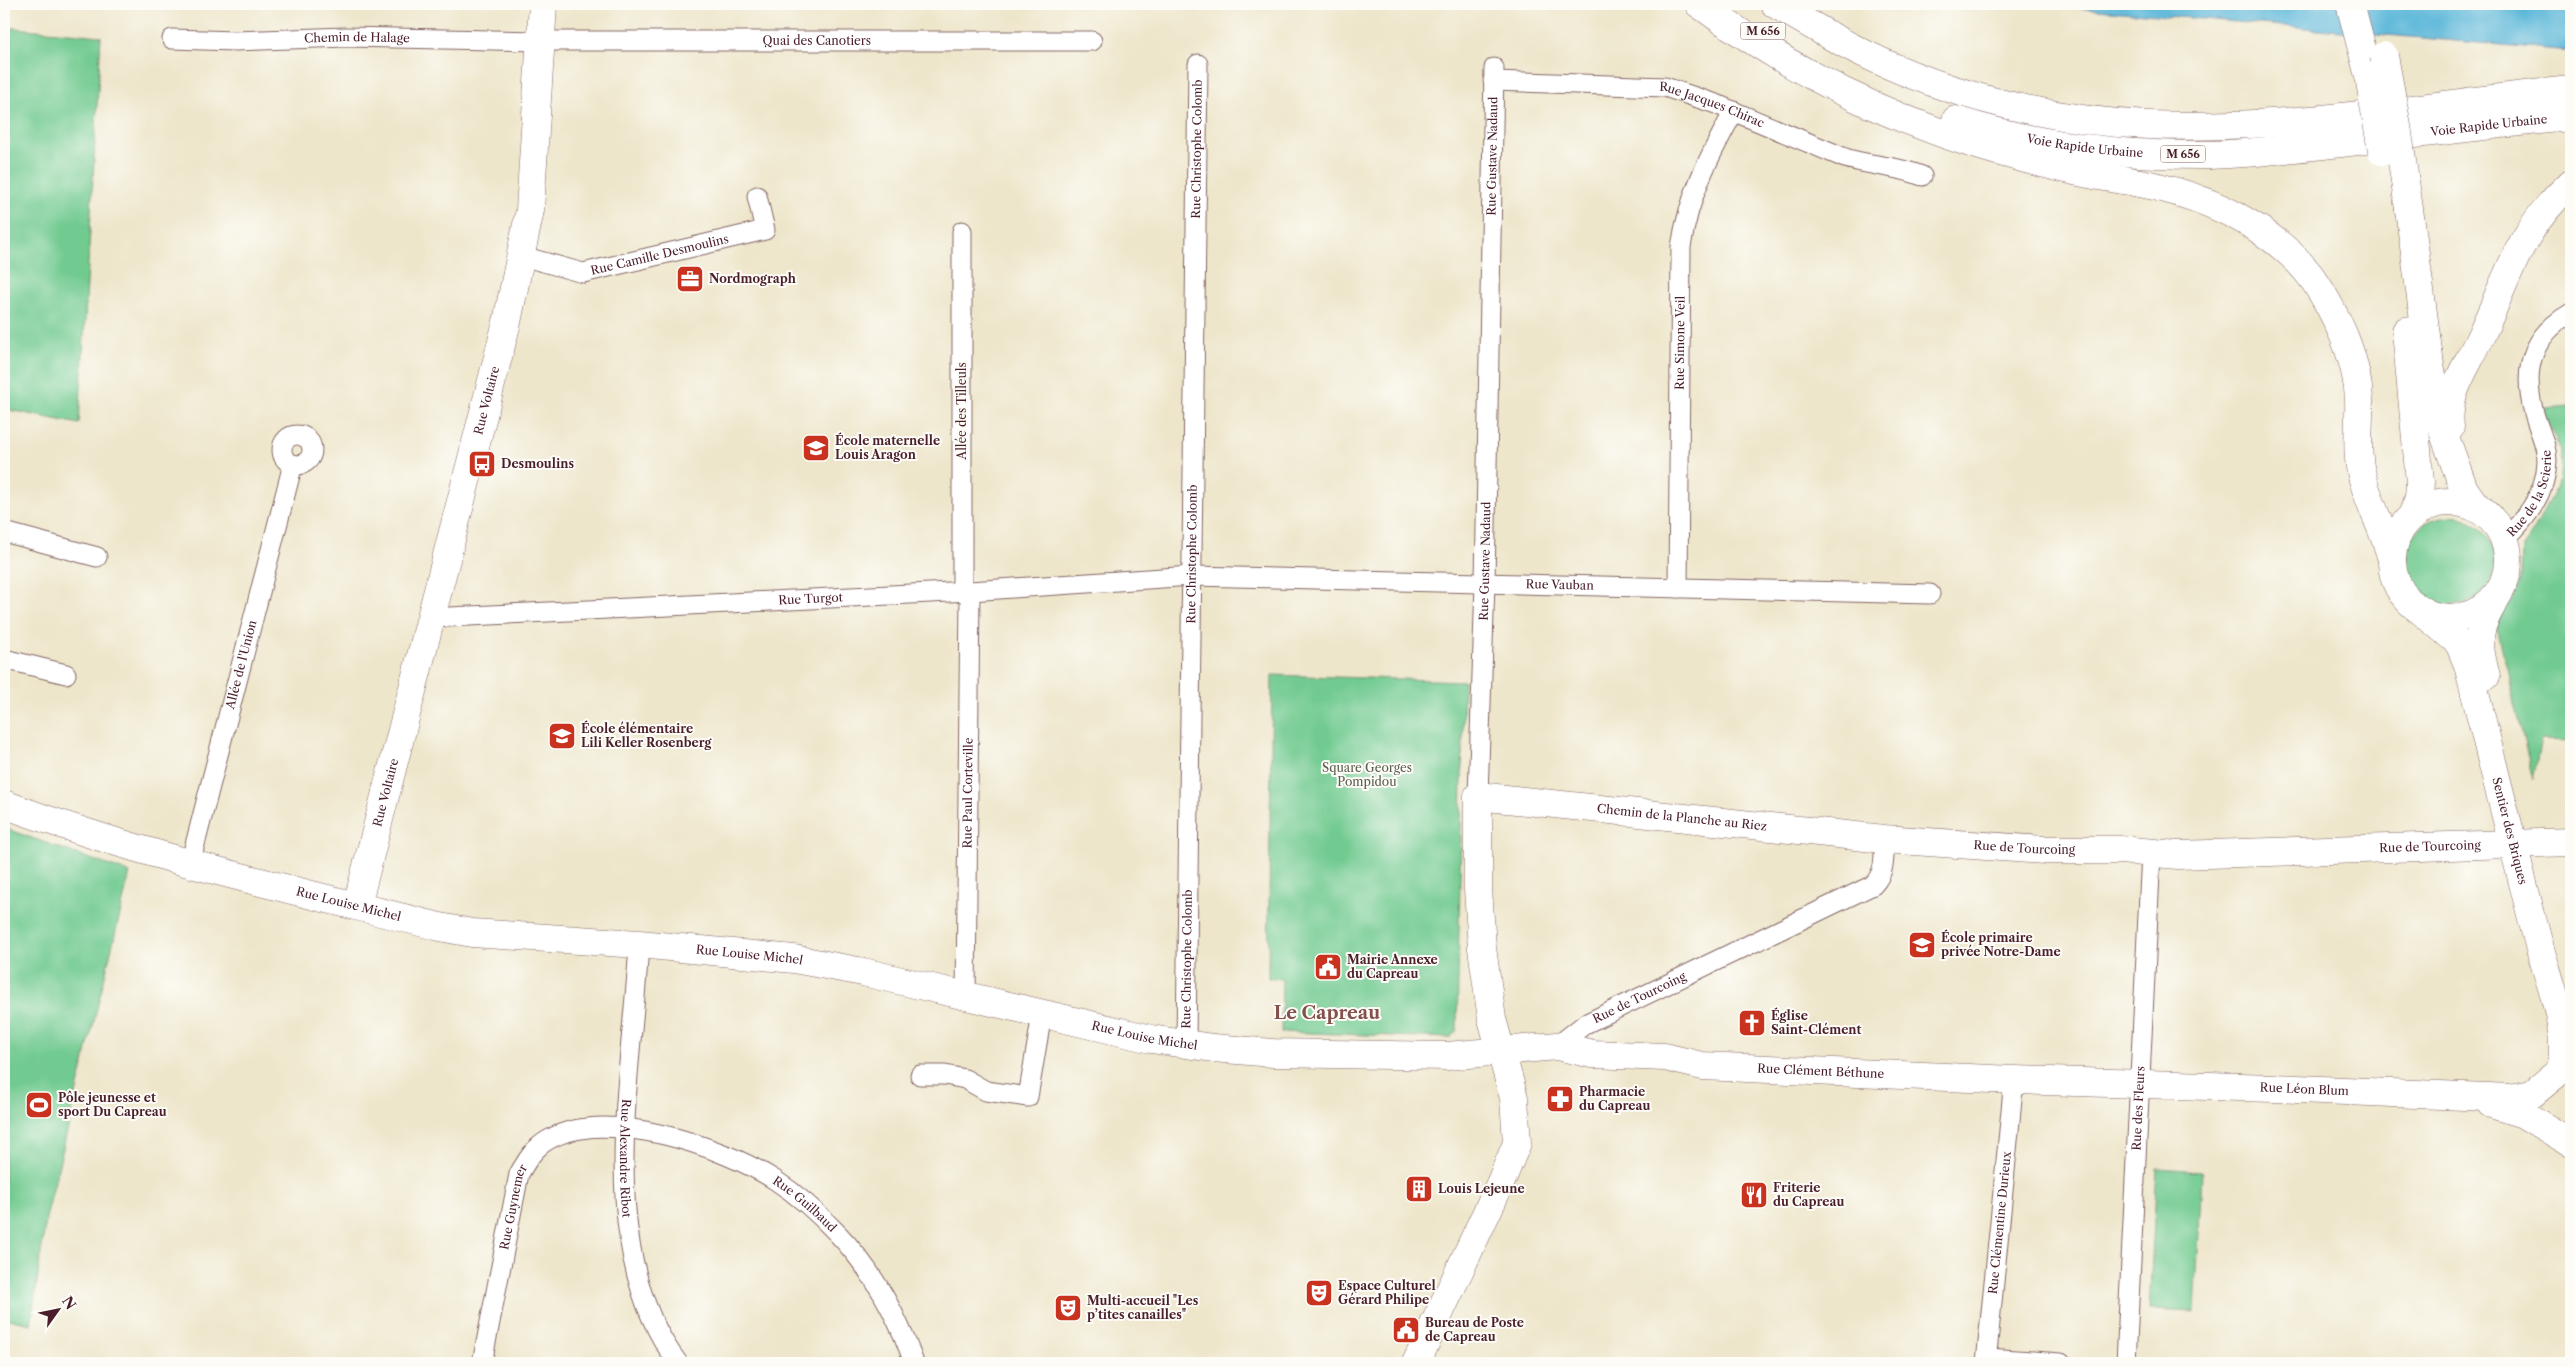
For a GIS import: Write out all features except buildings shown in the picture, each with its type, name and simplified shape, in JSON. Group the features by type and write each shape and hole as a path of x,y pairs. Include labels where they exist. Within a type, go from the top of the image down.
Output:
{"main road":[{"path":"1699,4 1800,61 1828,86 1890,113 1972,143 2078,172 2186,195 2245,221 2291,255 2308,272 2321,291 2350,350 2356,374 2359,399 2359,465 2364,486 2383,529 2400,589 2420,610 2439,617 2463,617 2486,607 2499,593 2508,567 2505,539 2489,516 2473,502 2464,490 2444,434 2400,208 2350,4"},
{"name":"Voie Rapide Urbaine","path":"1718,4 1800,61 1969,124 2054,142 2122,151 2204,155 2571,117"},
{"name":"Voie Rapide Urbaine","path":"1775,4 1833,38 1886,64 1979,97 2045,112 2146,125 2243,125 2292,122 2571,90"},
{"path":"1804,4 1855,34 1928,72 2015,106"},
{"path":"2370,4 2392,93 2420,482 2419,498 2412,516 2395,541 2392,560"},
{"name":"Rue Voltaire","path":"357,905 522,256 530,210 534,168 542,22"},
{"path":"2454,466 2449,424 2450,404 2455,386 2478,343 2510,264 2523,241 2537,220 2571,183"},
{"path":"2412,516 2428,506 2446,502 2464,503 2489,516"},
{"name":"Sentier des Briques","path":"2499,593 2481,626 2479,650 2563,1030 2566,1064 2555,1088 2554,1108 2560,1127 2571,1143"},
{"name":"Sentier des Briques","path":"2420,610 2450,634 2464,652 2521,844 2571,999"},
{"name":"Chemin de la Planche au Riez","path":"1478,796 1884,839"},
{"name":"Rue Gustave Nadaud","path":"1416,1363 1515,1150 1518,1134 1516,1113 1489,999 1480,929 1478,796"},
{"name":"Rue Louise Michel","path":"4,804 68,827 190,864 440,927 472,933 639,944 819,963 1151,1039 1272,1054 1453,1056 1502,1052"},
{"name":"Rue de Tourcoing","path":"1884,839 2045,850 2178,855 2571,842"},
{"name":"Rue Clément Béthune","path":"1502,1052 1556,1046 1593,1054 1660,1057 1702,1066 2140,1084"},
{"name":"Rue Léon Blum","path":"2140,1084 2468,1098 2522,1097 2543,1087 2566,1064"},
{"name":"Rue Léon Blum","path":"2468,1098 2508,1108 2523,1114 2571,1143"}],"street":[{"name":"Chemin de Halage","path":"172,39 236,41 346,37 542,22"},
{"name":"Quai des Canotiers","path":"542,22 1092,41"},
{"name":"Rue Christophe Colomb","path":"1186,1044 1198,64"},
{"name":"Rue Jacques Chirac","path":"1494,74 1664,87 1687,93 1734,111 1845,158 1898,167 1922,176"},
{"name":"Rue Gustave Nadaud","path":"1478,796 1485,583 1494,74"},
{"name":"Rue Simone Veil","path":"1678,588 1681,246 1686,215 1695,186 1734,111"},
{"name":"Rue Camille Desmoulins","path":"522,256 583,273 765,230 757,196"},
{"name":"Allée des Tilleuls","path":"962,231 966,591"},
{"name":"Rue de la Scierie","path":"2505,539 2532,510 2546,475 2547,460 2544,444 2529,394 2529,373 2532,356 2540,338 2546,331 2571,313"},
{"name":"Allée de l'Union","path":"190,864 293,464"},
{"path":"4,532 97,557"},
{"name":"Rue Vauban","path":"1192,576 1930,594"},
{"name":"Rue Turgot","path":"429,618 966,591 1192,576"},
{"name":"Rue Paul Corteville","path":"966,591 966,997"},
{"path":"4,659 66,674"},
{"name":"Rue de Tourcoing","path":"1556,1046 1585,1024 1873,885 1880,878 1884,868 1884,839"},
{"name":"Rue des Fleurs","path":"2126,1363 2151,853"},
{"name":"Rue Alexandre Ribot","path":"639,944 626,1130 626,1224 634,1270 649,1316 660,1337 678,1363"},
{"path":"920,1075 945,1075 965,1079 986,1091 1028,1097 1042,1014"},
{"name":"Rue Clémentine Durieux","path":"1987,1360 2014,1080"},
{"name":"Rue Guynemer","path":"482,1363 513,1195 519,1174 528,1158 548,1140 569,1131 596,1128 626,1130"},
{"name":"Rue Guilbaud","path":"626,1130 682,1139 723,1154 774,1180 798,1198 838,1233 870,1272 897,1317 914,1363"},
{"path":"1987,1360 2061,1363"}],"green space":[{"path":"4,27 101,36 79,424 4,409"},
{"path":"2571,406 2571,741 2541,740 2533,779 2495,619 2515,595 2521,578 2522,548 2534,530 2560,479 2561,451 2545,418 2543,408"},
{"path":"2450,516 2467,519 2482,529 2492,544 2495,561 2492,578 2482,593 2467,603 2450,606 2433,603 2418,593 2408,578 2405,561 2408,544 2418,529 2433,519"},
{"name":"Square Georges Pompidou","path":"1272,675 1464,681 1457,1030 1450,1038 1281,1032 1282,979 1268,978"},
{"name":"Pôle jeunesse et sport Du Capreau","path":"4,828 130,873 46,1218 31,1324 4,1318"},
{"path":"2157,1168 2202,1171 2195,1312 2149,1310"}],"water":[{"path":"2029,4 2571,4 2571,51"}],"place":[{"name":"Nordmograph","path":"690,279"},
{"name":"École maternelle Louis Aragon","path":"816,448"},
{"name":"Desmoulins","path":"482,464"},
{"name":"École élémentaire Lili Keller Rosenberg","path":"562,736"},
{"name":"École primaire privée Notre-Dame","path":"1922,945"},
{"name":"Mairie Annexe du Capreau","path":"1328,967"},
{"name":"Église Saint-Clément","path":"1752,1023"},
{"name":"Pharmacie du Capreau","path":"1560,1099"},
{"name":"Pôle jeunesse et sport Du Capreau","path":"39,1105"},
{"name":"Louis Lejeune","path":"1419,1189"},
{"name":"Friterie du Capreau","path":"1754,1195"},
{"name":"Espace Culturel Gérard Philipe","path":"1319,1293"},
{"name":"Multi-accueil \"Les p’tites canailles\"","path":"1068,1308"},
{"name":"Bureau de Poste de Capreau","path":"1406,1330"}],"district":[{"name":"Le Capreau","path":"1327,1013"}]}
